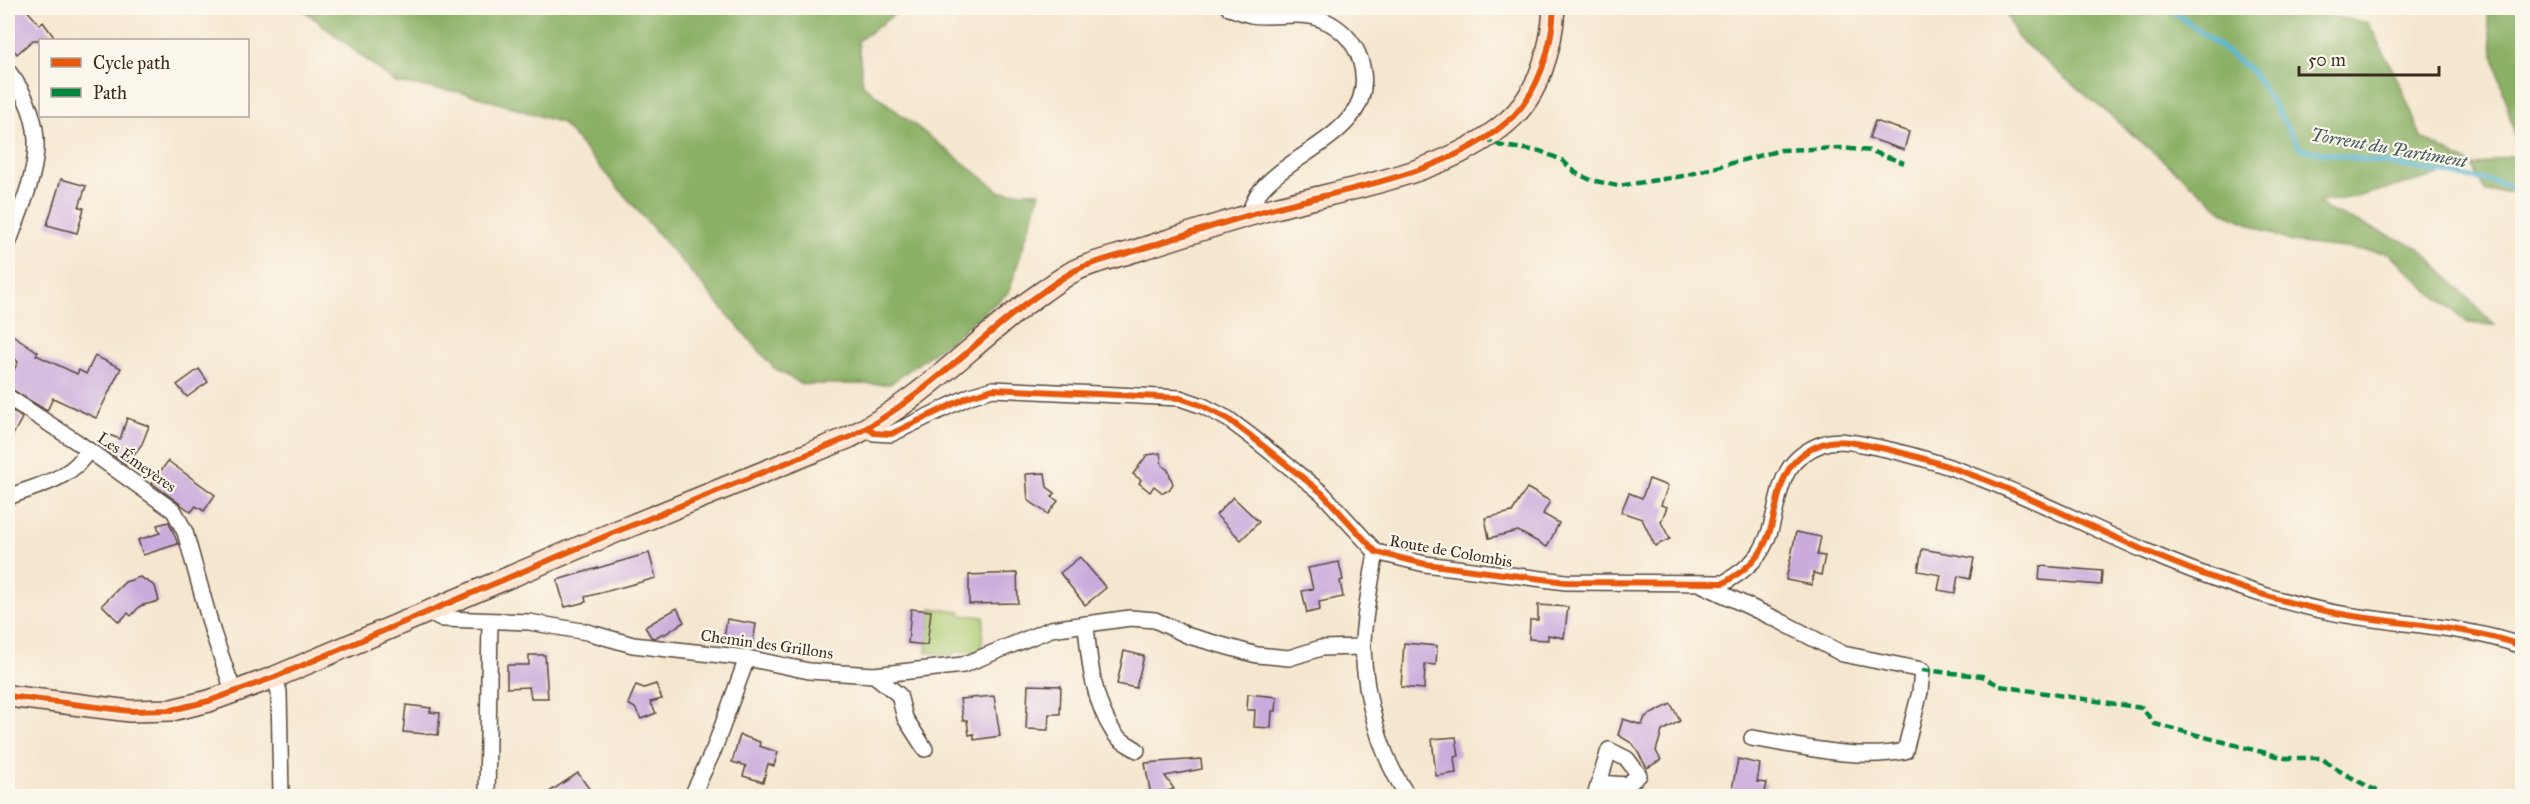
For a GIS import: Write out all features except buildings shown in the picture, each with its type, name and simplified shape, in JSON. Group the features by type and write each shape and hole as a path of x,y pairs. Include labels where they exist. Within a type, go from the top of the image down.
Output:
{"street":[{"path":"1229,8 1251,15 1298,15 1322,18 1343,31 1357,52 1364,73 1359,100 1348,120 1330,138 1279,173 1258,194 1248,215"},
{"path":"8,696 103,709 150,711 189,706 234,693 868,428 922,391 1003,322 1045,290 1077,270 1248,215 1423,168 1455,155 1484,139 1508,121 1526,100 1538,78 1548,48 1554,8"},
{"path":"8,71 24,95 32,114 37,154 34,172 8,244"},
{"name":"Route de Colombis","path":"868,428 874,434 891,434 970,396 993,389 1180,398 1203,405 1228,419 1252,437 1322,493 1376,552 1425,564 1566,582 1700,584 1724,583 1744,571 1760,552 1786,470 1796,458 1824,442 1849,442 1894,450 2006,486 2144,550 2242,587 2345,615 2495,636 2523,646"},
{"name":"Les Émeyères","path":"8,397 174,511 180,519 213,633 234,693"},
{"path":"8,497 68,472 82,461 88,450"},
{"path":"1376,552 1363,647 1379,737 1394,776 1408,796"},
{"path":"1700,584 1778,620 1843,654 1923,670 1920,692 1905,751 1885,755 1818,749 1752,738"},
{"name":"Chemin des Grillons","path":"429,612 442,619 529,622 587,632 633,645 747,658 809,671 874,675 963,665 1051,629 1130,618 1155,620 1189,636 1257,655 1289,658 1321,648 1363,647"},
{"path":"487,796 487,679 490,622"},
{"path":"1086,624 1089,662 1097,696 1114,735 1137,750"},
{"path":"692,796 714,749 747,658"},
{"path":"874,675 899,695 905,718 925,749"},
{"path":"275,677 279,692 281,796"}],"green space":[{"path":"301,8 903,8 858,41 863,85 1001,192 1040,192 1009,292 957,335 890,384 801,384 774,368 562,123 466,93 396,83"},
{"path":"2003,8 2287,8 2368,23 2400,84 2421,137 2473,166 2355,197 2319,202 2328,210 2419,248 2494,325 2468,323 2389,253 2291,242 2227,214 2018,38"},
{"path":"2486,8 2522,8 2522,192 2485,192 2473,166 2520,154 2494,57"},
{"path":"931,608 960,611 960,615 984,617 981,653 957,651 952,655 926,652"}],"waterway":[{"name":"Torrent du Partiment","path":"2169,8 2252,71 2301,149 2497,182 2522,190"}],"marked path":[{"path":"1484,139 1502,146 1540,151 1562,160 1576,173 1591,180 1618,186 1683,176 1781,150 1841,148 1871,151 1904,163"},
{"path":"1922,670 1982,676 2000,686 2142,708 2155,724 2285,758 2321,758 2385,796"}],"cycle path":[{"path":"8,696 130,711 172,710 209,701 275,677 613,533 850,437 920,392 1005,320 1057,281 1076,270 1275,208 1397,177 1456,155 1483,140 1507,122 1528,98 1547,54 1554,8"},
{"path":"868,428 874,433 891,434 970,396 993,389 1180,398 1203,406 1228,419 1252,437 1322,493 1376,552 1425,564 1566,582 1724,583 1747,567 1759,554 1767,538 1785,477 1792,464 1804,453 1822,444 1834,441 1847,442 1907,454 1975,476 2164,559 2269,597 2347,615 2479,634 2522,646"}]}
